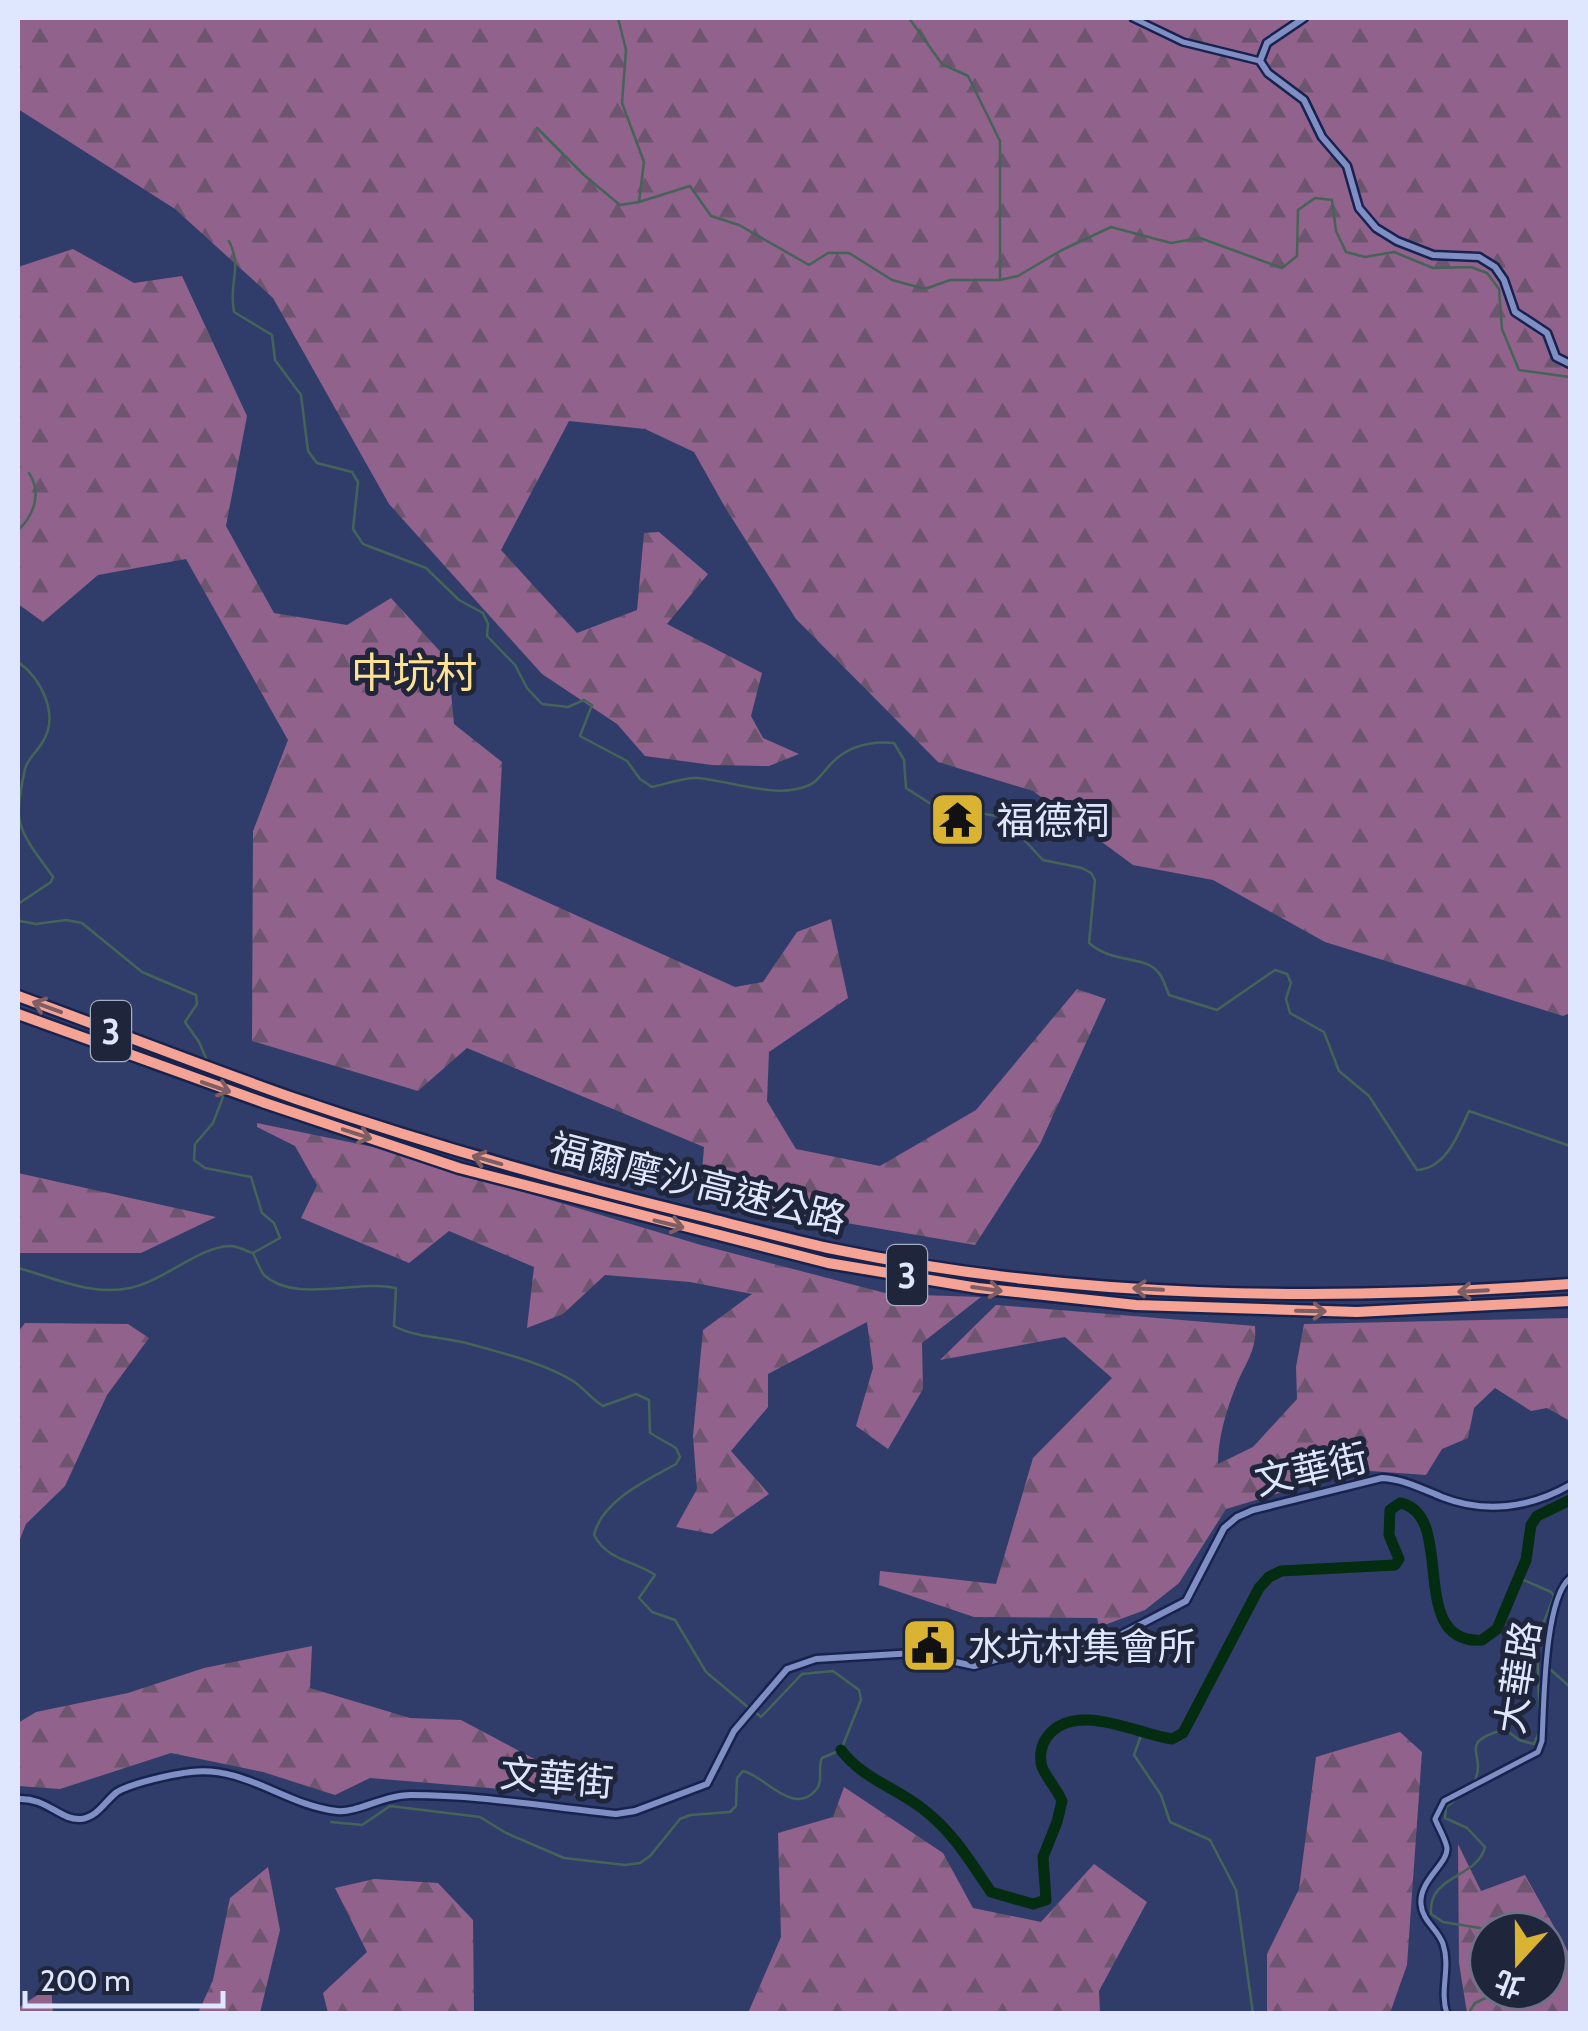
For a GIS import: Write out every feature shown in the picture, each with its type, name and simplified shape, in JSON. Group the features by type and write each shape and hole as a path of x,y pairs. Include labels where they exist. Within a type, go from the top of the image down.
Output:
{"highway":[{"name":"福爾摩沙高速公路","path":"18,996 299,1100 464,1154 828,1248 979,1272 1246,1294 1357,1296 1570,1284"},
{"name":"福爾摩沙高速公路","path":"18,1014 264,1104 459,1168 828,1263 978,1288 1136,1305 1357,1312 1570,1301"}],"street":[{"path":"1133,18 1183,42 1260,61 1304,100 1322,137 1348,166 1359,208 1376,228 1433,255 1479,258 1495,267 1515,312 1546,333 1556,356 1570,364"},
{"path":"1260,61 1268,44 1304,18"},
{"name":"文華街","path":"18,1799 41,1801 69,1817 83,1818 95,1814 122,1790 190,1772 206,1772 236,1776 340,1811 385,1797 408,1795 466,1796 616,1814 634,1812 702,1788 712,1778 728,1741 751,1711 788,1669 806,1660 920,1653 974,1666 1004,1657 1090,1648 1109,1643 1186,1601 1219,1534 1232,1520 1253,1510 1382,1478 1394,1478 1468,1506 1491,1508 1520,1504 1570,1484"},
{"name":"大華路","path":"1447,2014 1442,1993 1446,1981 1442,1941 1422,1916 1420,1901 1428,1876 1447,1848 1434,1819 1444,1801 1538,1752 1542,1741 1547,1640 1562,1587 1570,1578"}],"green space":[{"path":"18,18 1570,18 1570,1013 1563,1016 1325,942 1213,880 1133,865 1033,791 938,762 796,619 694,452 645,429 569,421 501,550 577,633 637,610 644,533 659,532 708,574 667,624 762,673 751,716 763,738 799,754 769,766 712,765 645,756 617,724 542,674 389,504 273,298 175,209 18,109"},
{"path":"73,249 134,283 182,276 247,416 226,526 274,613 347,625 391,598 448,660 454,724 502,762 496,879 735,987 763,982 797,932 831,919 848,998 769,1052 767,1101 796,1149 880,1166 976,1110 1077,989 1106,999 1040,1144 975,1245 700,1198 704,1147 467,1048 418,1091 252,1041 253,831 288,740 186,559 98,575 43,622 18,604 18,267"},
{"path":"257,1123 373,1147 701,1245 889,1294 981,1297 922,1343 923,1389 888,1449 856,1426 873,1368 867,1322 768,1374 768,1407 731,1451 769,1494 712,1534 676,1527 697,1489 693,1436 703,1330 752,1294 690,1282 605,1275 563,1314 527,1328 534,1267 449,1231 409,1263 301,1218 317,1185 295,1146 257,1127"},
{"path":"18,1173 216,1217 141,1253 18,1253"},
{"path":"996,1305 1255,1326 1252,1350 1223,1425 1218,1464 1253,1447 1297,1399 1296,1367 1304,1324 1570,1318 1570,1421 1547,1408 1531,1411 1495,1388 1474,1408 1468,1438 1442,1449 1426,1475 1356,1470 1226,1509 1179,1583 1145,1610 1099,1627 1097,1618 974,1617 879,1585 880,1571 996,1584 1033,1458 1112,1378 1065,1337 940,1360"},
{"path":"25,1323 128,1324 149,1338 107,1395 65,1486 26,1524 18,1544 18,1332"},
{"path":"312,1646 310,1688 410,1718 461,1720 608,1798 370,1778 335,1795 263,1772 171,1753 60,1789 18,1786 18,1723 36,1712 128,1693 204,1668"},
{"path":"1400,1732 1422,1752 1407,1965 1390,2013 1267,2013 1267,1954 1299,1889 1316,1757"},
{"path":"844,1787 943,1853 973,1908 1041,1922 1094,1864 1147,1902 1099,1991 1100,2013 748,2013 781,1937 778,1833 833,1817"},
{"path":"1458,1844 1481,1891 1525,1875 1545,1911 1468,1911 1468,2011 1568,2011 1568,1951 1570,1955 1570,2013 1467,2013 1459,1963"},
{"path":"268,1867 280,1930 260,2013 198,2013 213,1980 230,1898"},
{"path":"374,1879 438,1883 473,1920 474,2013 328,2013 323,1993 367,1952 335,1888"},
{"path":"51,1986 53,2013 18,2013 18,2008"}],"waterway":[{"path":"618,18 626,50 622,103 644,162 639,202 690,186 711,216 739,225 809,265 828,253 849,253 892,280 925,289 950,280 1018,276 1111,227 1171,243 1200,238 1282,268 1297,256 1298,210 1315,198 1332,200 1336,231 1346,252 1365,257 1394,252 1433,268 1471,267 1487,273 1499,289 1502,329 1519,370 1570,377"},
{"path":"909,18 942,64 968,76 1000,141 1000,280"},
{"path":"537,128 620,205 639,202"},
{"path":"229,241 235,259 234,312 272,335 275,360 301,395 308,451 317,463 352,472 358,482 353,529 363,544 426,568 459,600 483,613 488,624 487,636 515,665 527,688 542,704 568,707 584,700 592,705 580,736 627,761 640,779 652,787 698,778 767,790 794,790 814,782 851,749 894,743 904,760 906,788 934,806 1003,817 1043,860 1091,873 1095,880 1089,943 1108,954 1152,967 1169,995 1217,1010 1275,970 1287,974 1291,983 1286,999 1290,1013 1324,1032 1339,1071 1369,1096 1417,1170 1444,1157 1469,1111 1570,1146"},
{"path":"18,530 34,503 35,488 29,473"},
{"path":"18,662 41,688 49,710 47,732 25,769 19,816 27,840 53,877 18,904"},
{"path":"18,918 36,924 66,920 82,923 142,972 196,995 197,1004 185,1022 209,1065"},
{"path":"220,1090 223,1097 213,1123 195,1144 194,1160 205,1168 251,1177 262,1213 274,1223 280,1238 253,1253 264,1275 292,1288 396,1288 394,1326 403,1330 470,1344 536,1364 573,1381 603,1406 636,1394 649,1400 650,1433 676,1448 680,1457 676,1464 616,1501 594,1535 606,1550 655,1575 639,1598 652,1612 675,1620 706,1672 749,1708"},
{"path":"18,1268 73,1285 115,1290 143,1284 218,1248 233,1246 252,1253"},
{"path":"841,1750 869,1776 934,1818 991,1892 1033,1904 1046,1900 1043,1857 1062,1801 1042,1767 1041,1755 1045,1740 1059,1726 1089,1720 1172,1739 1183,1733 1259,1588 1269,1577 1281,1571 1395,1565 1399,1559 1389,1535 1390,1510 1400,1503 1417,1512 1426,1530 1445,1622 1459,1636 1482,1640 1497,1629 1526,1560 1531,1525 1537,1516 1570,1500"},
{"path":"1475,1781 1476,1749 1481,1739 1505,1729 1519,1740 1534,1744 1540,1730 1537,1640 1554,1596 1519,1578"},
{"path":"1551,1670 1570,1687"},
{"path":"331,1822 362,1825 390,1806 480,1817 564,1858 640,1863 680,1819 730,1812 736,1806 737,1778 743,1771 788,1797 807,1797 818,1786 822,1758 841,1750 861,1700 859,1690 833,1671 802,1674 761,1717 755,1712"},
{"path":"1142,1733 1134,1755 1161,1795 1170,1822 1210,1840 1236,1890 1253,2014"},
{"path":"1468,1926 1443,1922 1431,1914 1437,1891 1473,1865 1485,1847 1467,1828 1445,1818 1446,1807 1471,1788"}],"place":[{"name":"福德祠","path":"957,820"},
{"name":"水坑村集會所","path":"929,1646"}],"district":[{"name":"中坑村","path":"414,673"}]}
